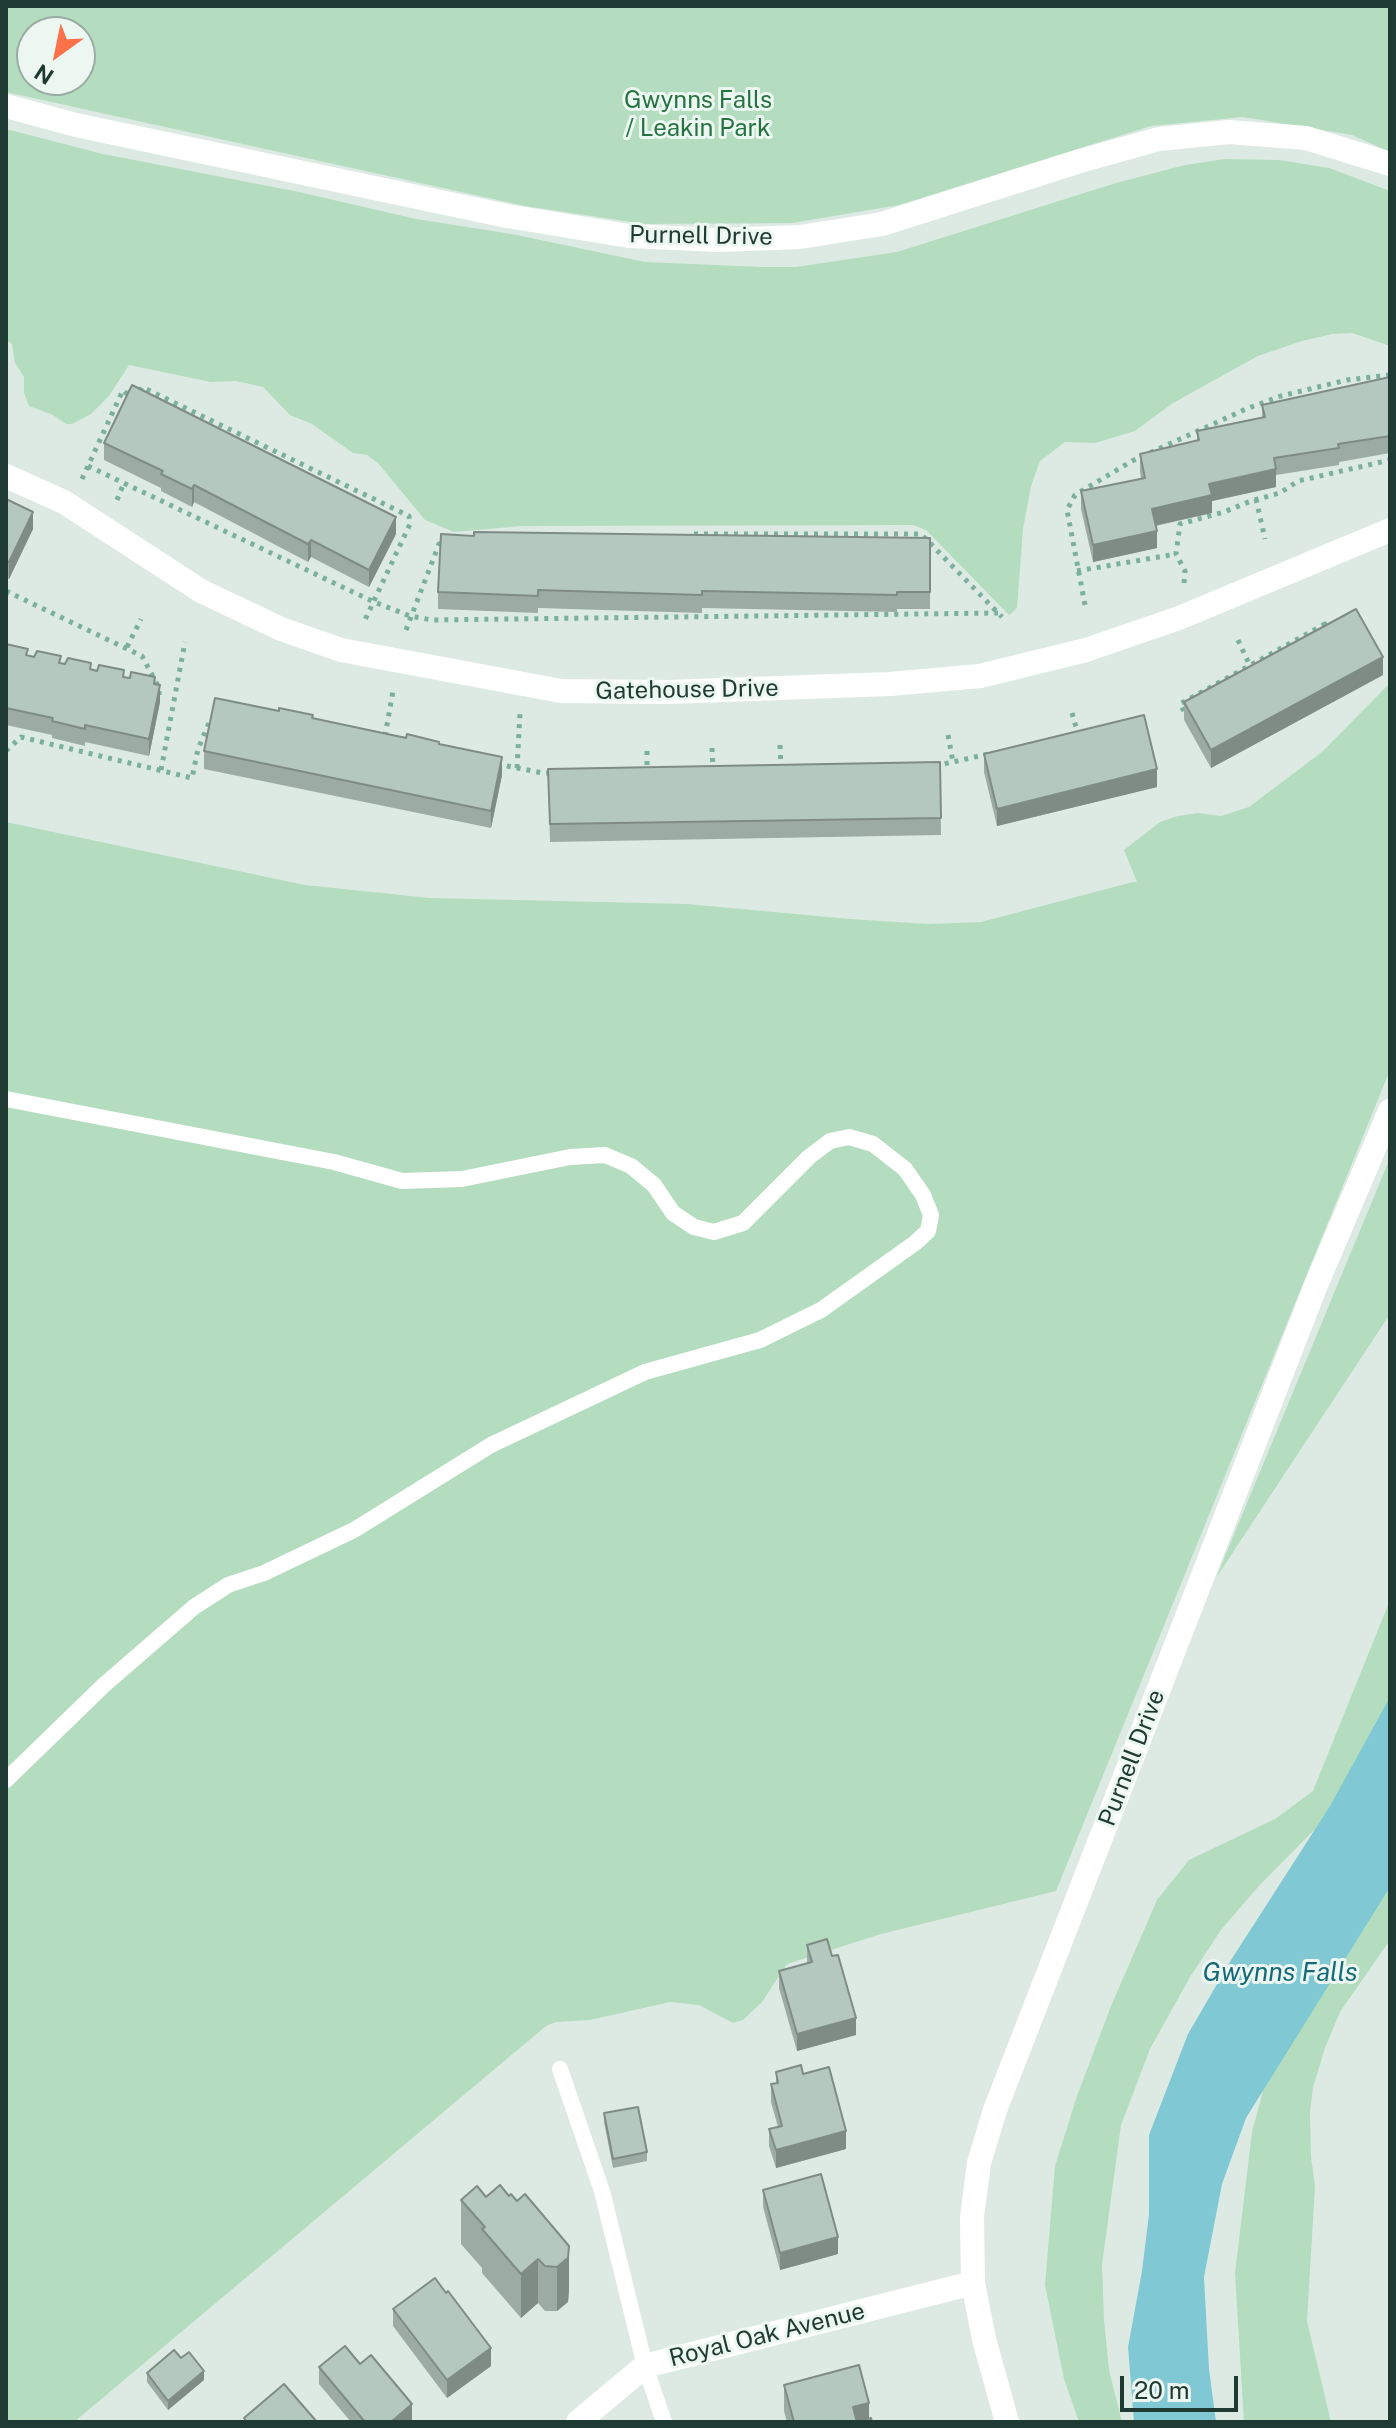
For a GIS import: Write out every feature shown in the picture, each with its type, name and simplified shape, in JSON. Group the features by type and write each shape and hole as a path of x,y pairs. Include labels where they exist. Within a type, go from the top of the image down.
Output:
{"street":[{"name":"Purnell Drive","path":"6,106 76,125 507,216 629,236 704,240 800,237 882,224 1159,139 1229,132 1306,138 1390,164"},
{"name":"Gatehouse Drive","path":"6,476 64,502 201,591 281,629 341,650 561,691 669,692 890,684 980,676 1086,650 1153,627 1390,530"},
{"name":"Purnell Drive","path":"1007,2422 984,2339 973,2283 972,2217 979,2163 995,2110 1316,1285 1390,1111"},
{"name":"Royal Oak Avenue","path":"578,2422 645,2366 973,2283"}],"lane":[{"path":"6,1099 334,1162 402,1181 462,1179 570,1157 605,1155 631,1166 654,1185 673,1213 694,1227 714,1232 743,1223 809,1157 830,1141 849,1137 873,1144 905,1169 923,1195 931,1215 928,1231 915,1243 821,1310 760,1340 645,1372 491,1445 354,1530 264,1573 228,1585 194,1607 104,1685 6,1780"},
{"path":"560,2069 602,2191 645,2366 664,2422"}],"path":[{"path":"1085,605 1067,510 1075,495 1132,461 1246,409 1281,396 1347,380 1390,375"},
{"path":"81,480 123,390 130,397 137,395 142,387 409,516 410,524 362,627"},
{"path":"1185,571 1176,554 1180,524 1280,493 1298,481 1390,460"},
{"path":"88,466 374,602 410,616 432,620 1000,615 921,534 690,534"},
{"path":"114,505 124,483"},
{"path":"1256,499 1265,539"},
{"path":"403,639 439,544 452,542"},
{"path":"1077,571 1176,554"},
{"path":"6,591 142,656 158,686 160,699"},
{"path":"127,647 141,619"},
{"path":"1184,711 1180,704 1325,624 1327,630"},
{"path":"1238,640 1250,666"},
{"path":"161,770 185,642"},
{"path":"384,741 396,677"},
{"path":"517,768 520,701"},
{"path":"6,751 21,737 192,778 198,749 216,707"},
{"path":"1072,713 1078,734"},
{"path":"1064,737 1089,731"},
{"path":"948,735 953,762"},
{"path":"768,770 781,770 780,745"},
{"path":"712,748 713,771"},
{"path":"647,751 647,772"},
{"path":"932,767 994,753"},
{"path":"487,762 558,773"},
{"path":"700,771 727,770"},
{"path":"633,772 661,771"}],"green space":[{"name":"Gwynns Falls / Leakin Park","path":"6,6 1390,6 1390,152 1352,135 1243,117 1151,126 899,205 792,223 644,224 525,206 24,96 96,96 96,16 16,16 16,94 6,92"},
{"path":"6,129 103,154 299,192 416,219 512,234 645,262 762,267 796,267 897,252 1116,183 1185,165 1225,159 1279,160 1329,168 1390,191 1390,346 1352,333 1302,341 1258,356 1173,403 1135,431 1095,443 1065,442 1040,461 1031,486 1023,529 1017,608 1009,615 926,530 913,525 522,526 454,532 425,520 378,463 367,455 353,453 312,424 290,415 263,387 236,381 211,382 129,365 109,396 91,414 72,424 29,406 24,393 24,377 15,363 12,344 6,340"},
{"path":"1390,683 1390,1070 1056,1891 881,1934 787,1964 762,2002 743,2020 733,2023 699,2005 670,2002 590,2020 556,2022 546,2026 74,2422 6,2422 6,822 305,885 430,898 687,904 928,924 981,922 1137,882 1124,850 1160,822 1198,813 1221,816 1249,807 1323,751"},
{"path":"1390,1158 1390,1314 1216,1578"},
{"path":"1390,1600 1390,1717 1316,1828 1221,1930 1190,1977 1150,2049 1121,2125 1102,2265 1109,2370 1122,2422 1079,2422 1064,2379 1045,2285 1055,2166 1111,2006 1157,1900 1189,1860 1275,1819 1313,1791"},
{"path":"1390,1863 1390,1940 1340,2012 1313,2087 1310,2112 1315,2186 1307,2321 1331,2422 1244,2422 1235,2273 1252,2132 1278,2035"}],"water":[{"name":"Gwynns Falls","path":"1390,1697 1390,1887 1246,2118 1222,2184 1204,2277 1209,2369 1216,2422 1134,2422 1128,2347 1149,2214 1149,2135 1188,2034 1231,1960 1330,1806"}],"building":[{"path":"1390,377 1390,436 1274,458 1276,469 1209,484 1212,495 1152,509 1157,531 1093,545 1081,491 1145,478 1140,454 1199,440 1197,431 1265,417 1262,405"},
{"path":"132,385 396,517 369,570 311,540 308,544 194,485 192,489 161,474 163,471 104,443"},
{"path":"6,499 33,512 9,562 6,561"},
{"path":"474,532 930,538 930,592 897,592 897,595 702,591 702,595 538,590 538,596 438,592 441,534 474,536"},
{"path":"1356,609 1383,657 1211,750 1184,702"},
{"path":"6,644 28,649 26,655 34,657 37,651 61,656 59,663 65,664 68,658 91,663 90,669 97,671 99,665 124,670 123,677 130,678 131,672 155,677 154,684 160,685 149,739 85,725 85,729 52,721 53,718 6,708"},
{"path":"215,698 313,715 312,718 406,738 407,734 502,757 491,811 204,751"},
{"path":"1144,715 1157,769 997,809 984,754"},
{"path":"940,762 941,818 550,824 548,769"},
{"path":"827,1939 832,1956 838,1955 856,2018 797,2034 779,1971 812,1962 807,1945"},
{"path":"801,2065 803,2074 829,2067 846,2131 776,2150 769,2129 782,2126 771,2084 778,2083 776,2072"},
{"path":"638,2107 647,2152 613,2159 604,2113"},
{"path":"821,2174 838,2237 780,2253 763,2190"},
{"path":"500,2185 517,2201 525,2194 569,2246 568,2258 557,2267 545,2266 538,2259 521,2274 461,2200 477,2186 486,2197"},
{"path":"435,2278 491,2348 447,2380 393,2309"},
{"path":"345,2346 360,2364 371,2355 412,2404 391,2422 365,2422 319,2367"},
{"path":"174,2350 181,2358 189,2352 204,2371 168,2401 147,2373"},
{"path":"859,2365 869,2403 853,2407 857,2422 794,2422 784,2385"},
{"path":"284,2384 317,2422 247,2422 244,2418"}]}
